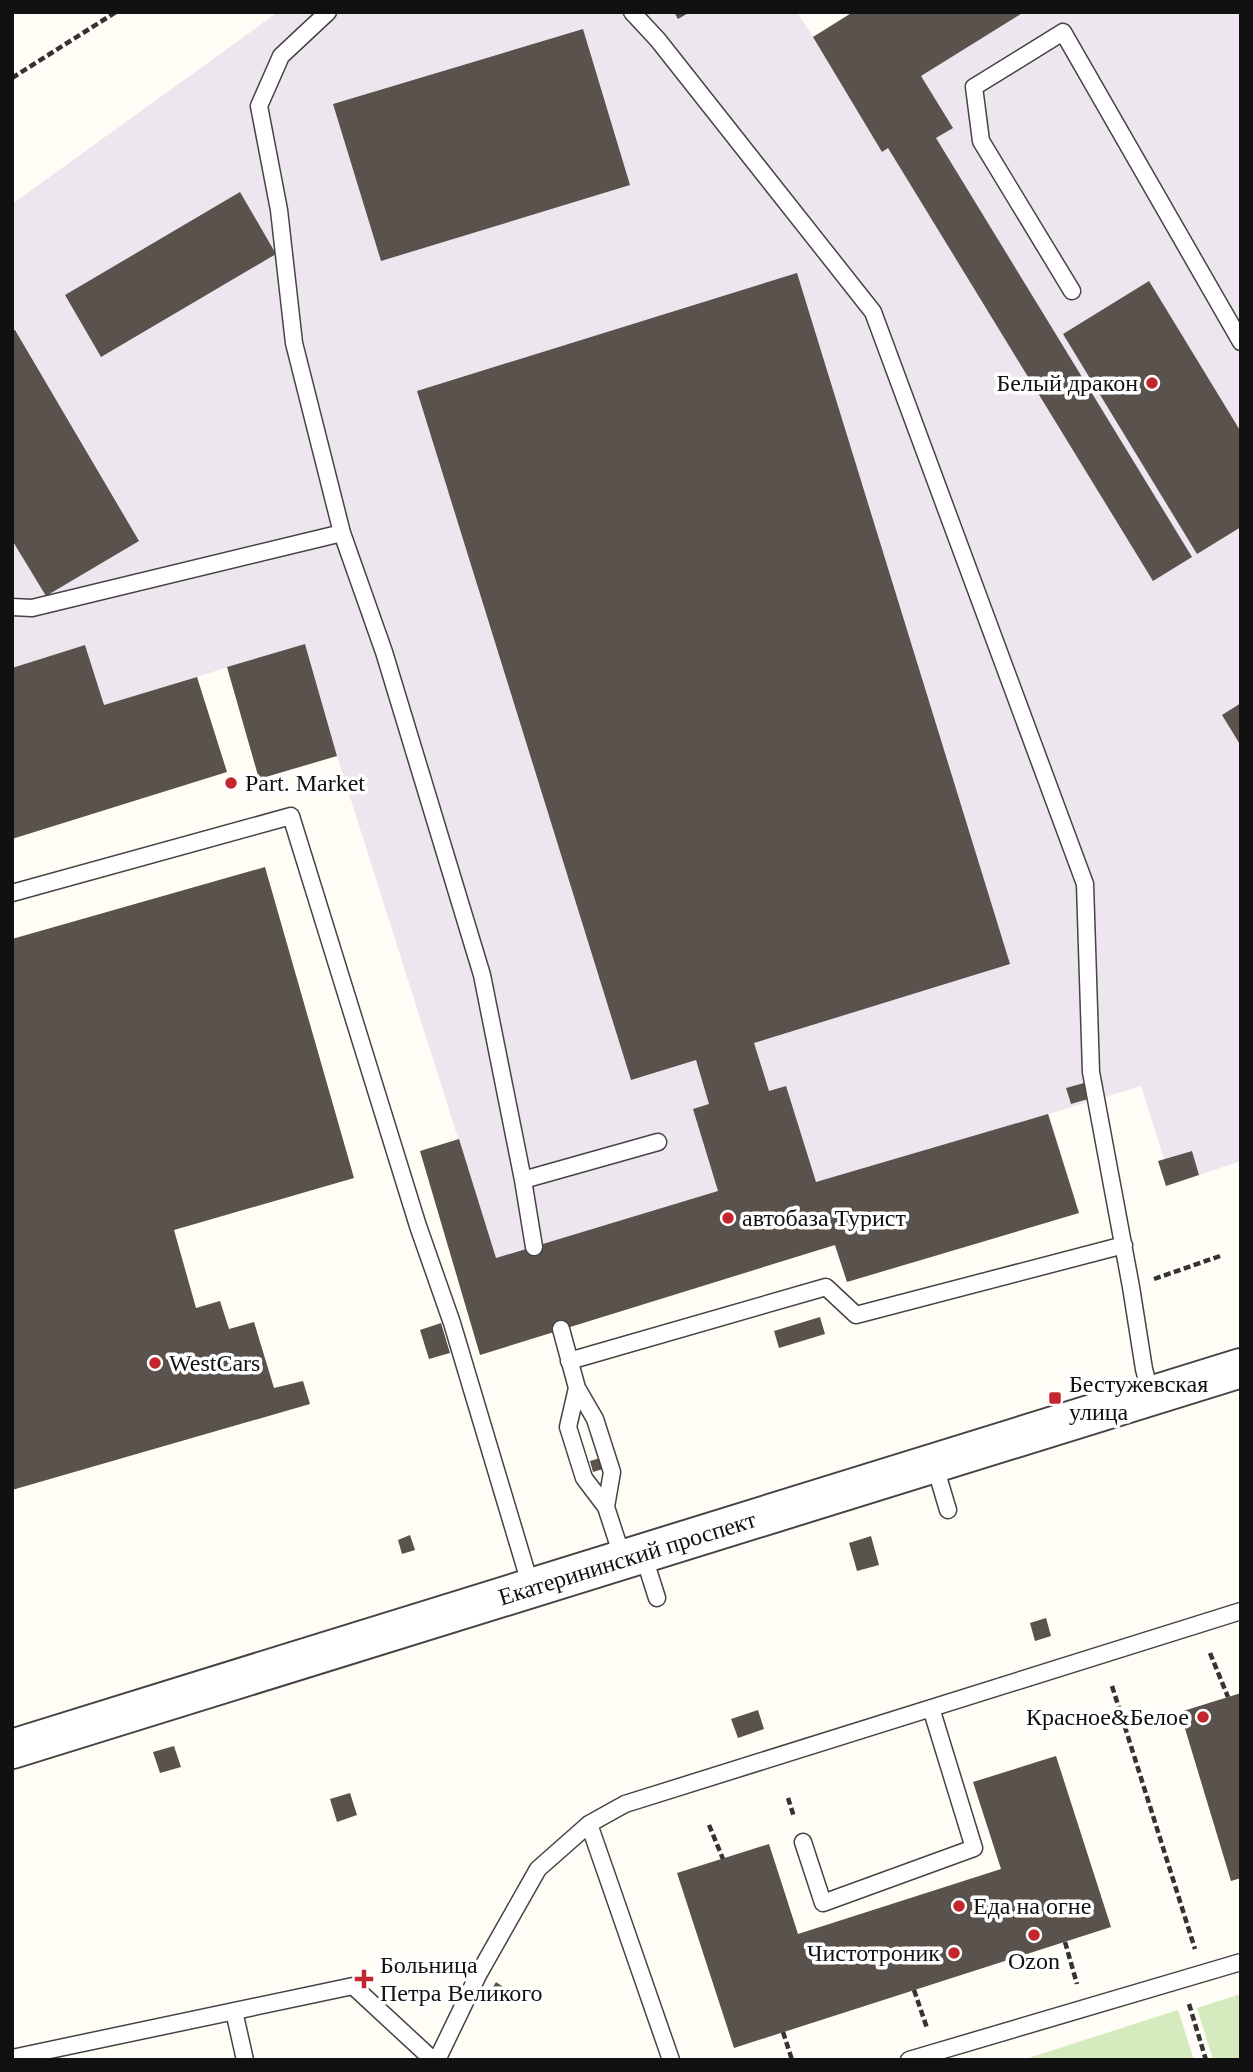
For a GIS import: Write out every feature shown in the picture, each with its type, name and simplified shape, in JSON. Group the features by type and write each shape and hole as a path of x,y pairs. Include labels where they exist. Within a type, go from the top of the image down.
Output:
{"street":[{"name":"Екатерининский проспект","path":"12,1749 1241,1368"}],"lane":[{"path":"328,12 281,55 259,106 279,210 294,343 342,533 384,652 482,975 534,1247"},
{"path":"632,12 658,40 873,312 1085,884 1091,1072 1144,1369 1152,1396"},
{"path":"1072,290 981,141 974,87 1063,32 1241,342"},
{"path":"12,607 32,608 342,533"},
{"path":"12,893 291,816 418,1226 452,1323 531,1587"},
{"path":"523,1180 658,1142"},
{"path":"569,1361 826,1287 856,1315 1124,1245"},
{"path":"561,1329 577,1388 596,1419 612,1472 606,1507"},
{"path":"577,1388 568,1427 584,1478 606,1507 657,1598"},
{"path":"934,1463 948,1510"},
{"path":"12,2058 354,1986 435,2060 478,1975 538,1869 589,1824 625,1804 1241,1611"},
{"path":"803,1842 822,1903 974,1848 931,1708"},
{"path":"589,1824 671,2060"},
{"path":"909,2060 1241,1962"},
{"path":"234,2011 245,2060"}],"path":[{"path":"12,78 116,12"},
{"path":"1131,1287 1220,1256"},
{"path":"1210,1653 1228,1697"},
{"path":"1112,1686 1202,1973"},
{"path":"709,1825 723,1858"},
{"path":"1065,1942 1085,2008"},
{"path":"914,1990 935,2052"},
{"path":"1188,2001 1206,2060"},
{"path":"783,2032 792,2060"}],"shaded area":[{"path":"278,12 797,12 813,37 853,12 1241,12 1241,1161 1199,1175 1191,1151 1164,1159 1141,1086 1049,1114 1079,1213 847,1282 834,1245 496,1258 337,756 305,644 104,705 85,645 12,668 12,204"}],"green space":[{"path":"1241,1994 1241,2060 1213,2060 1197,2008"},
{"path":"1178,2010 1194,2060 1022,2060"}],"building":[{"path":"674,12 690,12 678,19"},
{"path":"853,12 1024,12 921,76 953,128 936,138 1192,557 1153,581 888,148 882,152 813,37"},
{"path":"583,29 630,185 381,261 333,104"},
{"path":"240,192 276,254 101,357 65,295"},
{"path":"797,273 1010,964 754,1043 769,1091 786,1086 816,1182 1048,1114 1079,1213 847,1282 835,1245 480,1355 420,1151 459,1139 496,1258 718,1191 693,1109 709,1104 696,1060 631,1080 417,391"},
{"name":"Белый дракон","path":"1149,281 1241,432 1241,527 1197,554 1063,334"},
{"path":"15,330 139,541 46,596 12,540 12,331"},
{"path":"305,644 337,756 259,779 227,667"},
{"path":"85,645 104,705 197,677 227,772 12,839 12,668"},
{"path":"1241,703 1241,746 1222,715"},
{"path":"265,867 354,1178 174,1230 196,1308 220,1301 229,1329 254,1322 274,1388 303,1381 310,1404 12,1490 12,939"},
{"path":"1084,1083 1088,1099 1071,1104 1066,1088"},
{"path":"1192,1151 1199,1175 1166,1186 1158,1161"},
{"path":"820,1317 825,1334 779,1348 774,1331"},
{"path":"441,1323 450,1353 429,1359 420,1330"},
{"path":"600,1458 603,1469 593,1472 590,1461"},
{"path":"410,1535 415,1550 402,1554 398,1540"},
{"path":"871,1536 879,1565 857,1571 849,1543"},
{"path":"1046,1618 1051,1636 1035,1641 1030,1623"},
{"path":"1241,1693 1241,1878 1231,1881 1180,1712"},
{"path":"758,1710 764,1729 738,1738 731,1719"},
{"path":"174,1746 181,1767 160,1773 153,1752"},
{"path":"1056,1756 1111,1927 734,2048 677,1873 769,1844 798,1934 1001,1869 973,1782"},
{"path":"350,1793 357,1815 337,1822 330,1799"},
{"path":"496,1982 505,1988 497,2003 487,1997"}],"place":[{"name":"Белый дракон","path":"1152,383"},
{"name":"Part. Market","path":"231,783"},
{"name":"автобаза Турист","path":"728,1218"},
{"name":"WestCars","path":"155,1363"},
{"name":"Бестужевская улица","path":"1055,1398"},
{"name":"Красное&Белое","path":"1203,1717"},
{"name":"Еда на огне","path":"959,1906"},
{"name":"Ozon","path":"1034,1935"},
{"name":"Чистотроник","path":"954,1953"},
{"name":"Больница Петра Великого","path":"364,1979"}]}
